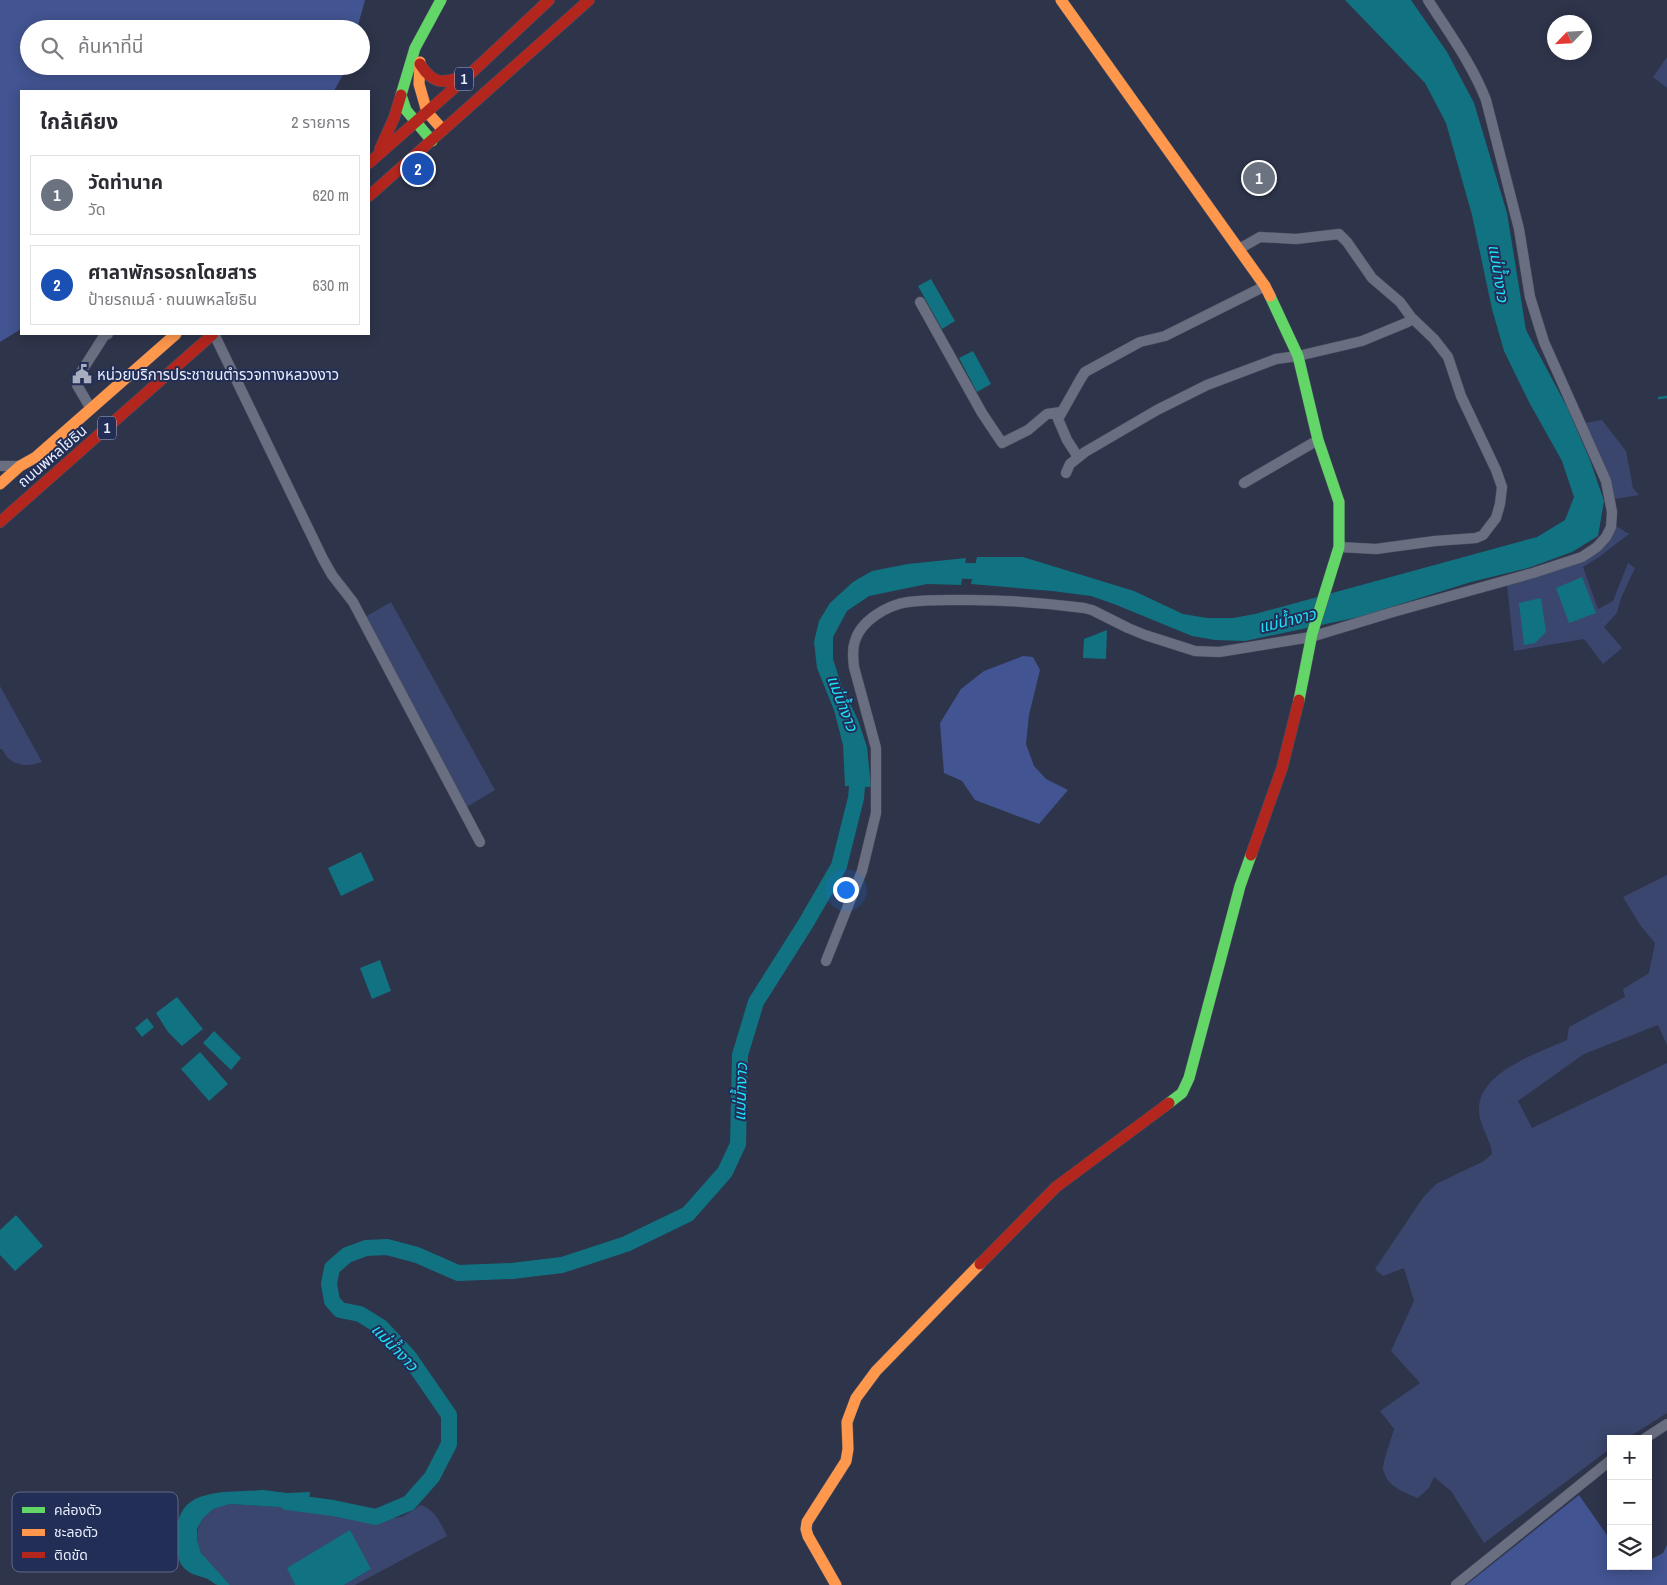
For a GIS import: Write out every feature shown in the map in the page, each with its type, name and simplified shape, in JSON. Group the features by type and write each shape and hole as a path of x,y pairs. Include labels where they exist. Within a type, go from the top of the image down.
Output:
{"main road":[{"path":"373,160 394,118 415,48 441,0"},
{"name":"1","path":"373,160 469,75 549,0"},
{"name":"1","path":"370,195 589,0"},
{"path":"836,1585 808,1536 807,1522 846,1461 849,1452 846,1430 848,1416 855,1401 876,1371 1056,1187 1143,1120 1182,1093 1189,1078 1240,886 1282,768 1295,721 1311,635 1339,547 1339,502 1318,440 1298,356 1265,286 1061,0"},
{"path":"424,32 419,84 427,112 444,130"},
{"path":"420,64 428,78 437,82 446,82 469,75"},
{"path":"401,95 406,110 432,141"},
{"name":"ถนนพหลโยธิน","path":"0,484 20,466 36,457 175,335"},
{"name":"ถนนพหลโยธิน","path":"0,522 213,335"}],"street":[{"path":"826,961 862,871 876,813 878,756 852,654 855,640 860,630 868,621 894,606 907,602 1012,600 1084,608 1146,635 1195,651 1219,652 1311,635 1533,573 1582,557 1597,548 1606,537 1611,527 1612,512 1606,481 1544,342 1530,297 1519,229 1486,100 1470,66 1428,0"},
{"path":"1239,249 1260,237 1296,239 1339,234 1347,242 1372,278 1400,302 1411,317 1434,339 1448,357 1461,396 1496,470 1502,487 1496,518 1483,535 1476,538 1435,540 1376,549 1339,547"},
{"path":"1078,457 1060,427 1058,419 1085,372 1140,342 1165,336 1265,286"},
{"path":"920,302 982,414 1002,444 1028,430 1047,414 1061,412"},
{"path":"1066,473 1070,464 1078,457 1157,410 1207,385 1276,359 1362,342 1408,322 1411,317"},
{"path":"91,409 76,380 107,335"},
{"path":"214,335 323,559 332,575 358,610 480,842"},
{"path":"1244,483 1318,440"},
{"path":"0,466 20,466"},
{"path":"1650,1435 1667,1424"},
{"path":"1456,1585 1607,1463"}],"shaded area":[{"path":"0,0 365,0 359,20 20,20 20,75 343,75 335,90 20,90 20,330 0,342"},
{"path":"1667,57 1667,88 1653,77"},
{"path":"1602,420 1626,451 1633,488 1639,495 1615,499 1585,423"},
{"path":"1616,526 1629,534 1583,567 1598,609 1613,601 1628,563 1635,568 1621,598 1617,613 1604,627 1622,648 1603,664 1584,639 1514,651 1507,584 1578,563"},
{"path":"391,602 495,790 465,808 365,617"},
{"path":"1023,656 1033,657 1040,670 1029,715 1026,744 1034,766 1046,779 1068,790 1039,824 975,800 962,781 944,773 940,723 961,689 984,671"},
{"path":"0,686 42,762 30,765 19,764 9,759 0,749"},
{"path":"1667,875 1667,1045 1658,1025 1584,1054 1518,1101 1532,1128 1667,1063 1667,1413 1632,1435 1607,1435 1607,1451 1484,1543 1451,1491 1434,1477 1429,1488 1418,1498 1396,1488 1387,1479 1385,1474 1383,1465 1394,1429 1380,1411 1420,1383 1391,1351 1414,1301 1404,1268 1383,1276 1375,1269 1422,1199 1436,1184 1484,1161 1492,1154 1479,1110 1481,1097 1488,1085 1499,1075 1526,1058 1567,1040 1569,1027 1625,997 1623,989 1649,973 1655,943 1640,925 1623,897"},
{"path":"1579,1495 1607,1535 1607,1570 1652,1570 1652,1559 1663,1553 1667,1545 1667,1585 1466,1585"},
{"path":"230,1504 308,1509 374,1520 402,1517 421,1505 434,1514 447,1536 355,1585 344,1585 371,1569 288,1568 295,1585 230,1585 210,1565 204,1556 197,1541 197,1535 200,1524 211,1510"}],"water":[{"path":"1345,0 1411,0 1447,52 1474,103 1507,213 1526,330 1567,407 1590,460 1604,501 1598,536 1572,552 1528,568 1471,582 1359,617 1245,641 1215,640 1192,636 1091,596 971,584 977,557 1023,557 1134,591 1183,614 1207,618 1233,618 1255,614 1537,537 1565,520 1574,497 1562,461 1529,402 1504,351 1492,309 1472,215 1446,123 1425,83"},
{"path":"931,279 955,321 942,329 918,286"},
{"path":"973,351 991,384 977,392 959,358"},
{"path":"966,558 961,585 927,584 869,596 847,611 833,637 833,659 842,687 858,720 867,747 871,787 845,786 843,745 834,710 817,668 814,642 819,621 830,603 853,582 872,571 908,564"},
{"path":"1582,577 1596,613 1569,623 1556,588"},
{"path":"1541,598 1546,632 1535,643 1524,645 1519,603"},
{"path":"1107,630 1106,659 1083,658 1084,639"},
{"path":"361,852 374,880 341,896 328,868"},
{"path":"380,960 391,991 372,999 360,968"},
{"path":"177,997 203,1029 182,1046 168,1032 156,1013"},
{"path":"147,1018 154,1027 142,1037 135,1028"},
{"path":"214,1031 241,1058 231,1070 203,1043"},
{"path":"200,1052 228,1084 209,1101 181,1069"},
{"path":"16,1215 43,1246 15,1271 0,1255 0,1230"},
{"path":"234,1491 310,1492 308,1509 230,1504 213,1509 203,1518 197,1529 197,1540 201,1553 230,1585 218,1585 187,1570 180,1562 178,1557 178,1522 183,1510 195,1499"},
{"path":"350,1530 371,1569 344,1585 295,1585 287,1568"}],"waterway":[{"path":"1659,398 1667,397"},
{"name":"แม่น้ำงาว","path":"943,570 996,572"},
{"name":"แม่น้ำงาว","path":"287,1502 333,1508 376,1517 409,1503 432,1477 449,1444 449,1415 409,1357 381,1327 360,1314 340,1310 332,1301 329,1284 332,1268 347,1255 366,1248 387,1247 417,1255 458,1273 512,1271 562,1265 626,1244 688,1214 725,1172 738,1144 740,1055 756,1002 806,923 839,866 856,798 859,765"}],"traffic: fast":[{"path":"432,141 406,110 401,95 415,48 441,0"},
{"path":"1270,296 1298,356 1318,440 1339,502 1339,547 1312,634 1299,700"},
{"path":"1169,1103 1182,1093 1189,1078 1240,886 1251,855"}],"traffic: slow":[{"path":"1061,0 1265,286 1270,296"},
{"path":"420,62 419,84 427,112 443,130"},
{"path":"0,484 20,466 36,457 175,335"},
{"path":"836,1585 808,1536 806,1529 807,1522 846,1461 848,1449 847,1422 856,1398 876,1371 980,1264"}],"traffic: jam":[{"path":"370,162 469,75 549,0"},
{"path":"370,195 589,0"},
{"path":"420,64 430,76 440,81 466,76"},
{"path":"380,149 394,118 401,95"},
{"path":"0,522 212,335"},
{"path":"1251,855 1282,768 1299,700"},
{"path":"980,1264 1056,1187 1169,1103"}],"place":[{"name":"ศาลาพักรอรถโดยสาร","path":"418,169"},
{"name":"วัดท่านาค","path":"1259,178"},
{"name":"หน่วยบริการประชาชนตำรวจทางหลวงงาว","path":"82,374"}]}
